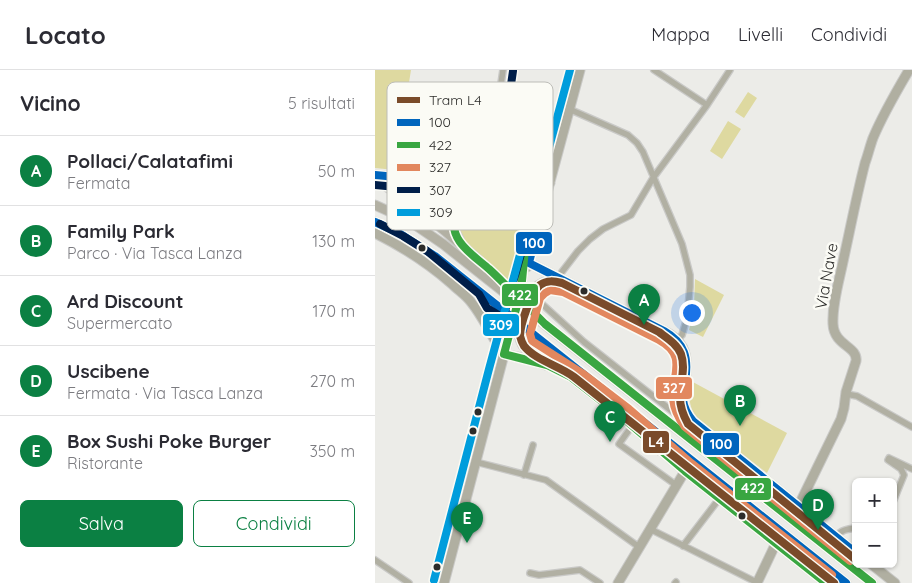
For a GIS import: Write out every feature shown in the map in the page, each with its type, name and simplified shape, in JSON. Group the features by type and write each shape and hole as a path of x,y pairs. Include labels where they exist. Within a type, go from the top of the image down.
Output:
{"main road":[{"path":"375,180 387,187"},
{"path":"375,205 387,210"},
{"path":"375,222 387,228"},
{"path":"392,230 435,256 511,325 638,417 846,583"},
{"path":"423,230 545,324 872,583"},
{"path":"444,230 464,246 545,324"},
{"path":"455,230 457,237 464,246"},
{"path":"521,291 528,230"},
{"path":"638,417 659,450"},
{"path":"719,462 761,478"}],"street":[{"path":"553,175 580,70"},
{"path":"654,70 707,105"},
{"path":"562,280 578,251 590,239 603,229 631,215 653,178 707,105 730,70"},
{"name":"Via Nave","path":"798,507 841,419 857,357 855,352 835,335 833,326 837,290 860,183 872,140 909,70"},
{"path":"569,109 628,135 643,152 682,244 689,275 690,287 687,318 677,340"},
{"path":"445,583 511,325 538,230"},
{"path":"375,233 421,259 464,295 480,315 504,354 537,362 563,372"},
{"path":"529,263 664,330 677,340 685,356 686,373 683,398 687,413 697,426 852,550"},
{"path":"562,280 543,282 530,296 520,330 521,342 525,348 576,381 719,499 826,583"},
{"path":"530,296 584,342 677,415 680,416 687,413"},
{"path":"480,315 503,329 511,325"},
{"path":"846,394 857,396 912,427"},
{"path":"632,426 619,444 676,485"},
{"path":"524,475 533,445"},
{"path":"897,492 904,475 901,469 888,460 889,458 912,469"},
{"path":"476,462 546,480 639,547"},
{"path":"618,583 685,471"},
{"path":"683,546 719,499"},
{"path":"835,537 840,532 852,528"},
{"path":"650,529 758,583 776,543"},
{"path":"375,560 409,583"},
{"path":"876,568 895,583"},
{"path":"530,573 539,575 579,570 600,583"}],"shaded area":[{"path":"375,70 411,70 409,82 387,82 387,169 375,168"},
{"path":"748,92 757,98 744,118 735,112"},
{"path":"728,121 741,129 722,159 710,151"},
{"path":"458,230 523,230 513,285 464,241"},
{"path":"695,279 724,295 703,337 689,330 694,307"},
{"path":"691,381 787,433 767,473 696,418 690,400"}],"tram line":[{"name":"L4","path":"834,583 574,377 534,355 524,346 520,331 530,301 540,285 551,281 562,283 659,332 677,347 681,354 683,370 680,402 688,424 852,557"}],"transit line":[{"name":"309","path":"553,133 570,70"},
{"name":"307","path":"511,82 513,71"},
{"name":"100","path":"375,175 387,176"},
{"name":"307","path":"375,185 387,186"},
{"name":"100","path":"375,222 387,228"},
{"name":"307","path":"380,224 387,228"},
{"name":"100","path":"392,230 435,256 846,583"},
{"name":"307","path":"392,230 427,251 479,294 487,308 503,318 528,230"},
{"name":"422","path":"455,230 463,246 519,298 528,230"},
{"name":"309","path":"434,580 527,230"},
{"name":"100","path":"538,230 529,263 664,331 677,341 686,358 683,392 684,406 693,421 852,550"},
{"name":"327","path":"832,575 691,463 629,409 582,373 532,341 530,334 540,298 550,290 563,292 668,346 673,352 677,366 673,399 677,414 685,427 850,561"},
{"name":"422","path":"519,298 545,324 872,583"},
{"name":"422","path":"519,298 504,354 547,365 571,377 826,583"}],"place":[{"name":"Pollaci/Calatafimi","path":"644,325"},
{"name":"Family Park","path":"740,426"},
{"name":"Ard Discount","path":"610,442"},
{"name":"Uscibene","path":"818,530"},
{"name":"Box Sushi Poke Burger","path":"467,543"}]}
